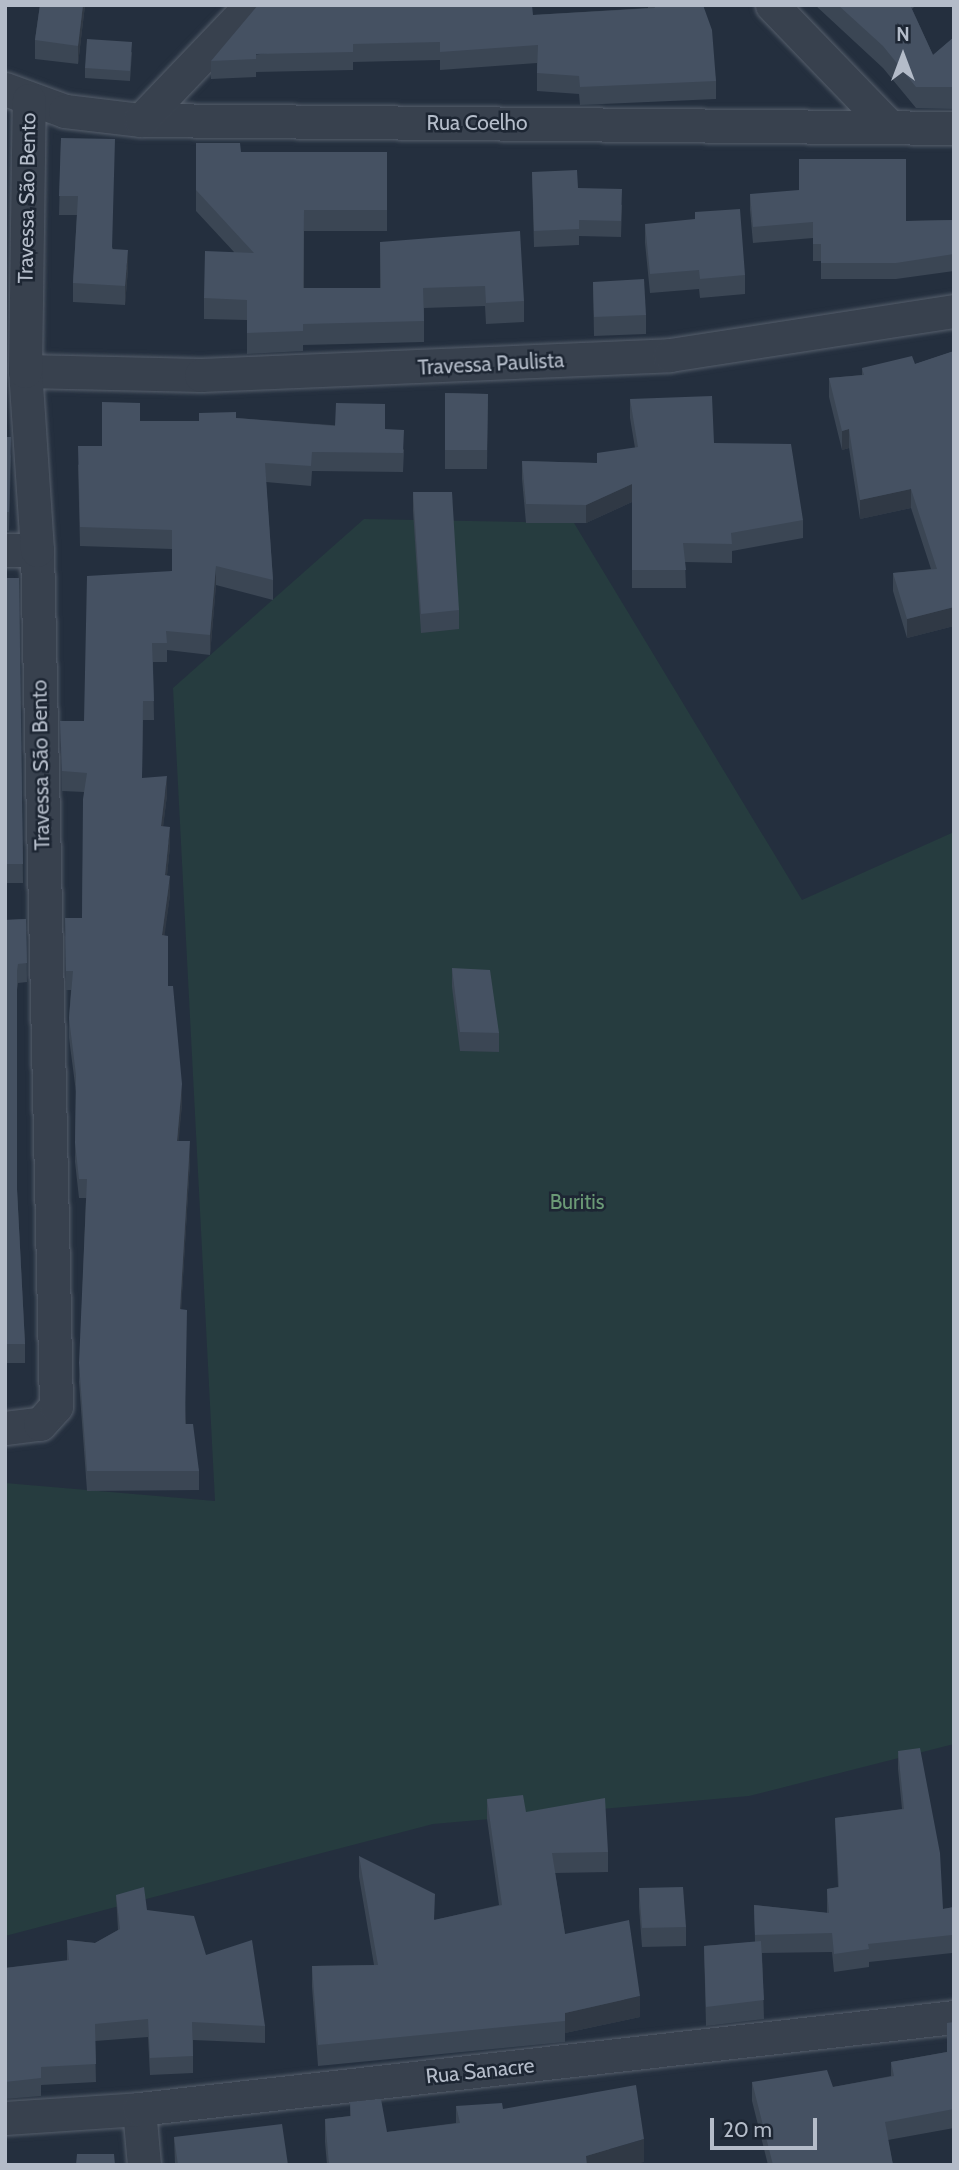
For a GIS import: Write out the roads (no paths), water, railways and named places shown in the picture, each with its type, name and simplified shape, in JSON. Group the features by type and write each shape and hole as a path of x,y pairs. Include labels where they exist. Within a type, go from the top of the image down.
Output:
{"street":[{"path":"141,120 251,5"},
{"path":"772,5 889,126"},
{"name":"Rua Coelho","path":"17,94 65,111 141,120 954,128"},
{"name":"Travessa São Bento","path":"5,1428 40,1424 56,1406 16,404 25,370 17,94"},
{"name":"Travessa Paulista","path":"25,370 201,375 670,355 954,311"},
{"name":"Rua Sanacre","path":"5,2118 139,2109 954,2017"},
{"path":"139,2109 144,2165"}],"park label":[{"name":"Buritis","path":"577,1202"}]}
